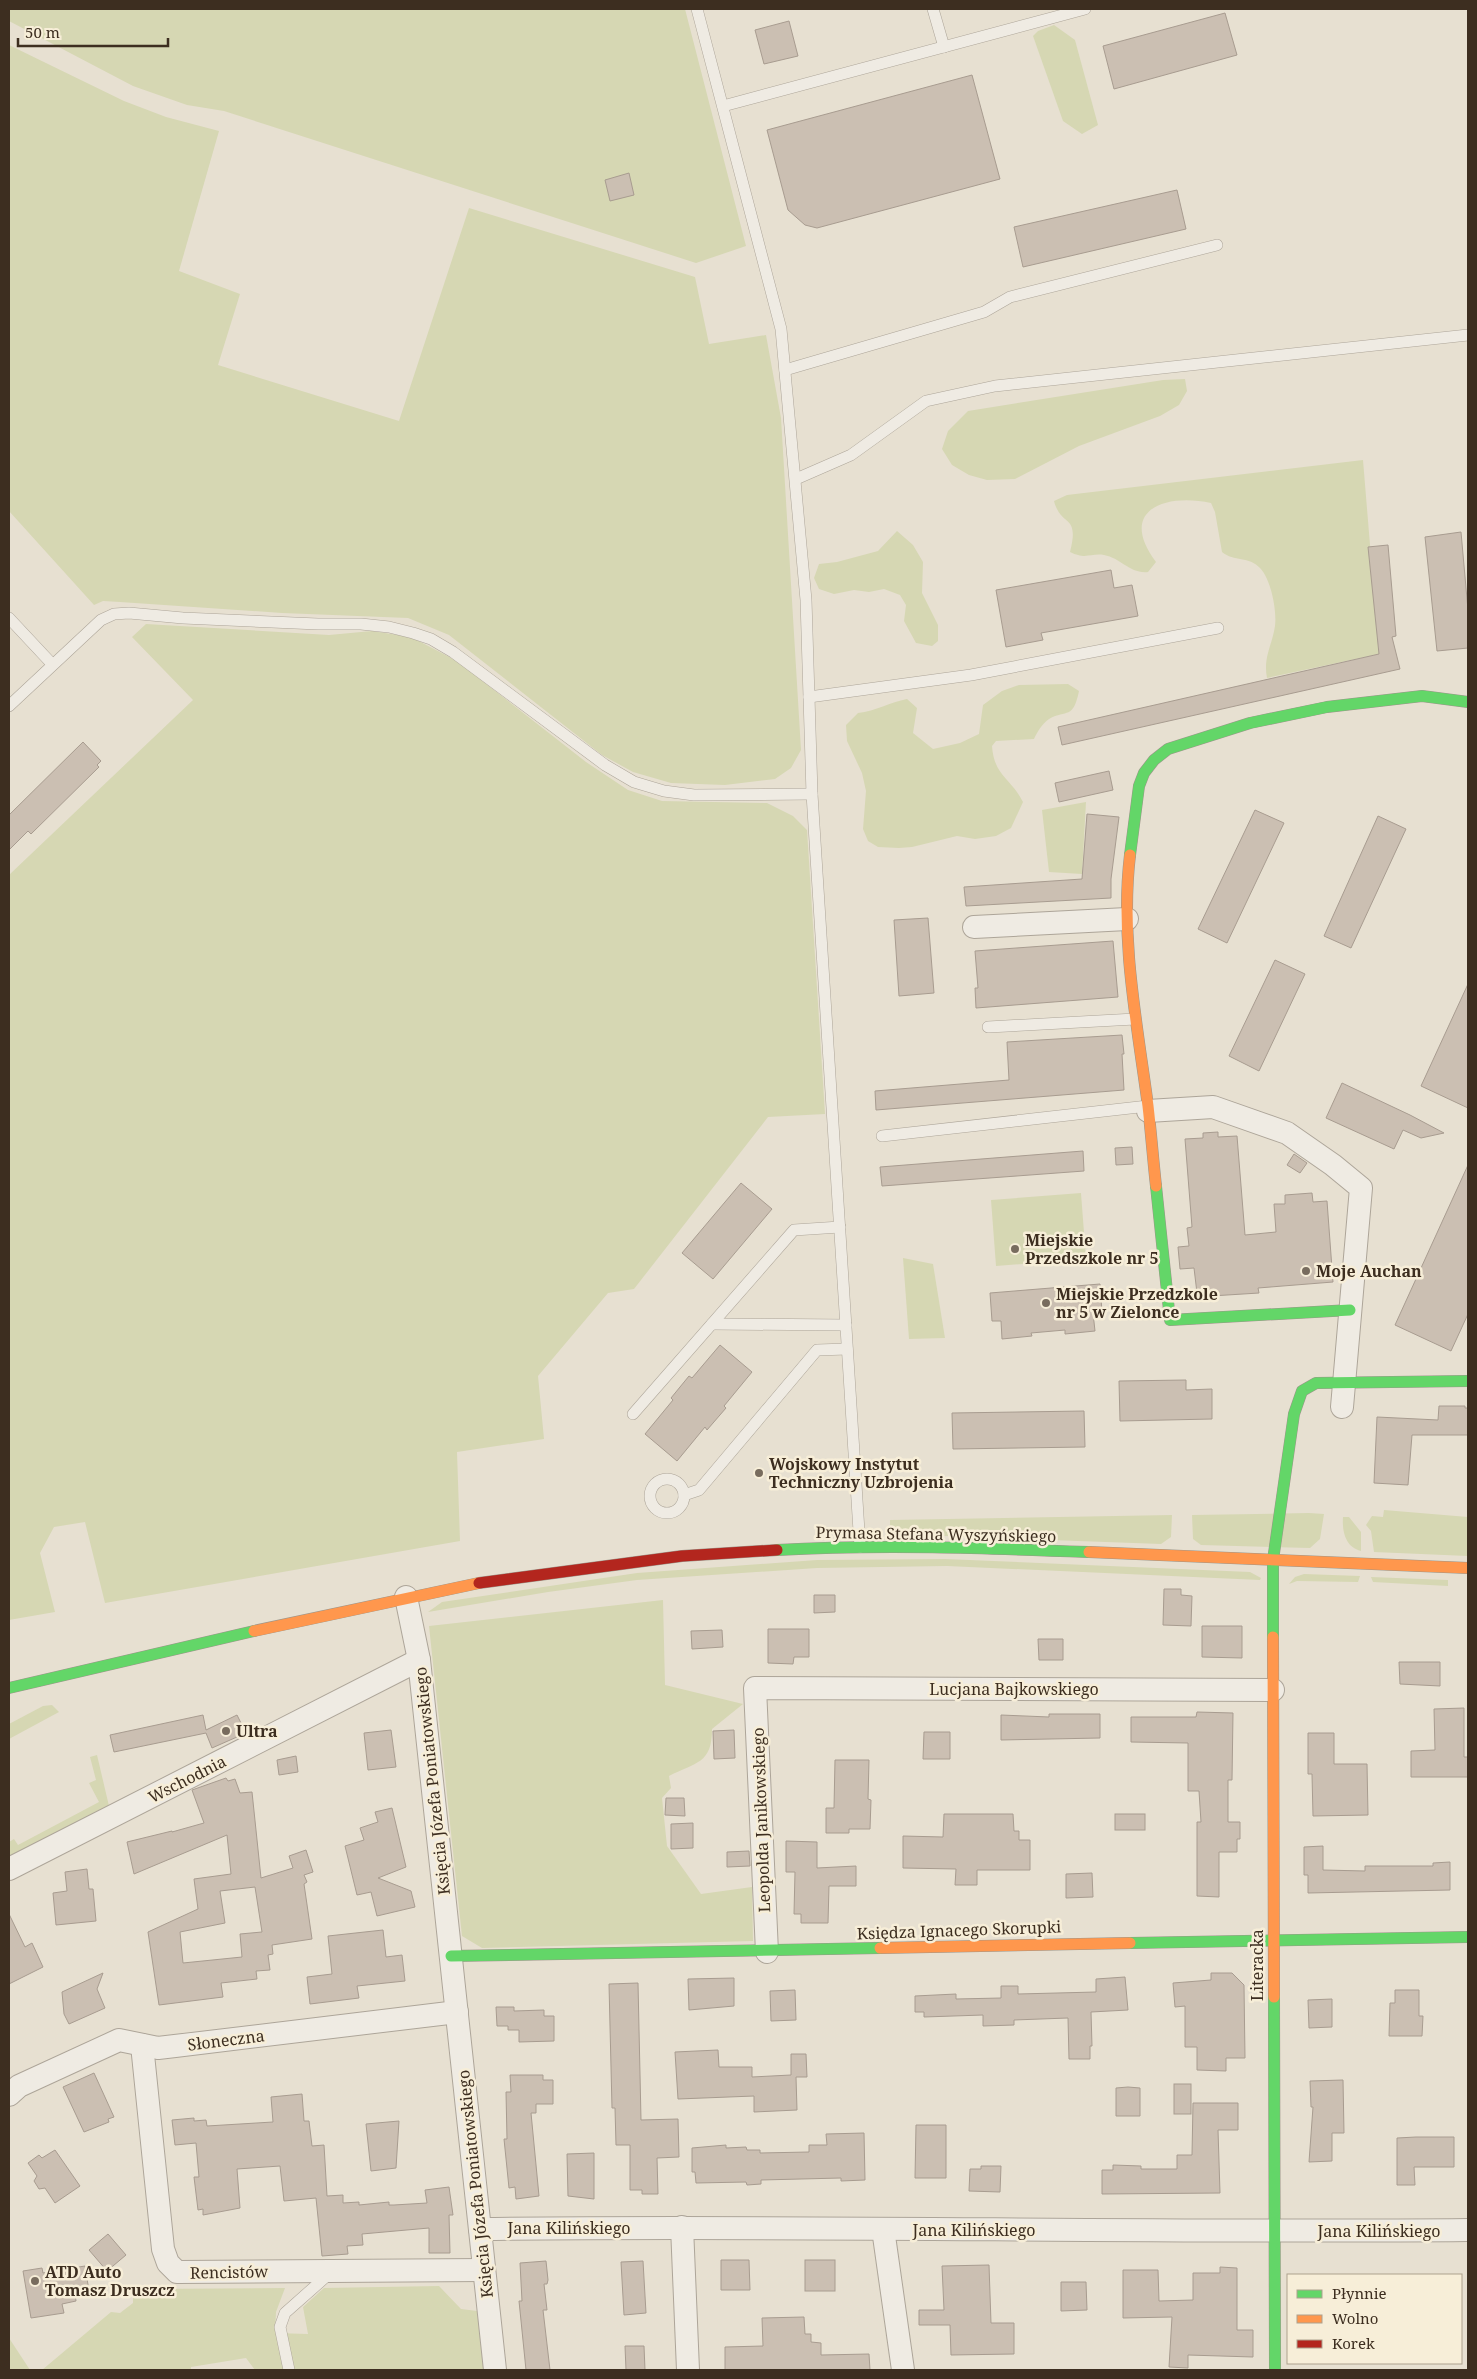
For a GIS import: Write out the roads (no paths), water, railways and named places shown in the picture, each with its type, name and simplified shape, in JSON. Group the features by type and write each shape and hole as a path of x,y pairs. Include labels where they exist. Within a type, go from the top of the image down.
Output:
{"street":[{"path":"1350,1310 1170,1320 1148,1108 1135,1019 1128,919 1127,881 1139,786 1144,773 1154,760 1168,749 1250,723 1327,708 1422,696 1468,702"},
{"path":"974,927 1128,919"},
{"path":"1148,1108 1213,1107 1287,1133 1362,1188 1342,1407"},
{"name":"Literacka","path":"1275,2370 1273,2232 1273,1560 1294,1414 1302,1391 1316,1383 1344,1381 1468,1381"},
{"name":"Prymasa Stefana Wyszyńskiego","path":"406,1597 460,1586 682,1556 860,1547 964,1548 1468,1568"},
{"path":"9,1688 406,1597"},
{"name":"Księcia Józefa Poniatowskiego","path":"406,1597 419,1660 495,2370"},
{"name":"Wschodnia","path":"9,1869 419,1660"},
{"name":"Lucjana Bajkowskiego","path":"755,1688 1273,1690"},
{"name":"Leopolda Janikowskiego","path":"755,1688 767,1952"},
{"name":"Księdza Ignacego Skorupki","path":"451,1956 767,1952 974,1945 1468,1937"},
{"name":"Słoneczna","path":"9,2095 19,2086 119,2040 158,2048 457,2012"},
{"name":"Rencistów","path":"142,2045 163,2249 168,2263 177,2272 484,2270"},
{"path":"682,2227 688,2370"},
{"name":"Jana Kilińskiego","path":"480,2229 682,2227 1273,2232 1468,2230"},
{"path":"883,2229 903,2370"}],"lane":[{"path":"697,9 781,329 806,593 812,794 860,1547"},
{"path":"933,9 944,47"},
{"path":"723,106 1085,9"},
{"path":"785,370 984,312 1010,296 1217,245"},
{"path":"796,479 851,455 926,401 995,386 1468,335"},
{"path":"9,706 101,620 114,614 129,613 183,618 318,624 361,624 388,627 431,639 453,652 604,765 634,782 664,791 694,795 812,794"},
{"path":"9,618 52,664"},
{"path":"809,697 971,674 1218,628"},
{"path":"988,1027 1135,1019"},
{"path":"882,1136 1148,1108"},
{"path":"633,1414 794,1230 840,1228"},
{"path":"712,1324 846,1325"},
{"path":"684,1495 699,1490 818,1350 847,1349"},
{"path":"289,2370 280,2327 285,2313 332,2271"}],"place":[{"name":"Miejskie Przedszkole nr 5","path":"1015,1249"},
{"name":"Moje Auchan","path":"1306,1271"},
{"name":"Miejskie Przedzkole nr 5 w Zielonce","path":"1046,1303"},
{"name":"Wojskowy Instytut Techniczny Uzbrojenia","path":"759,1473"},
{"name":"Ultra","path":"226,1731"},
{"name":"ATD Auto Tomasz Druszcz","path":"35,2281"}]}
